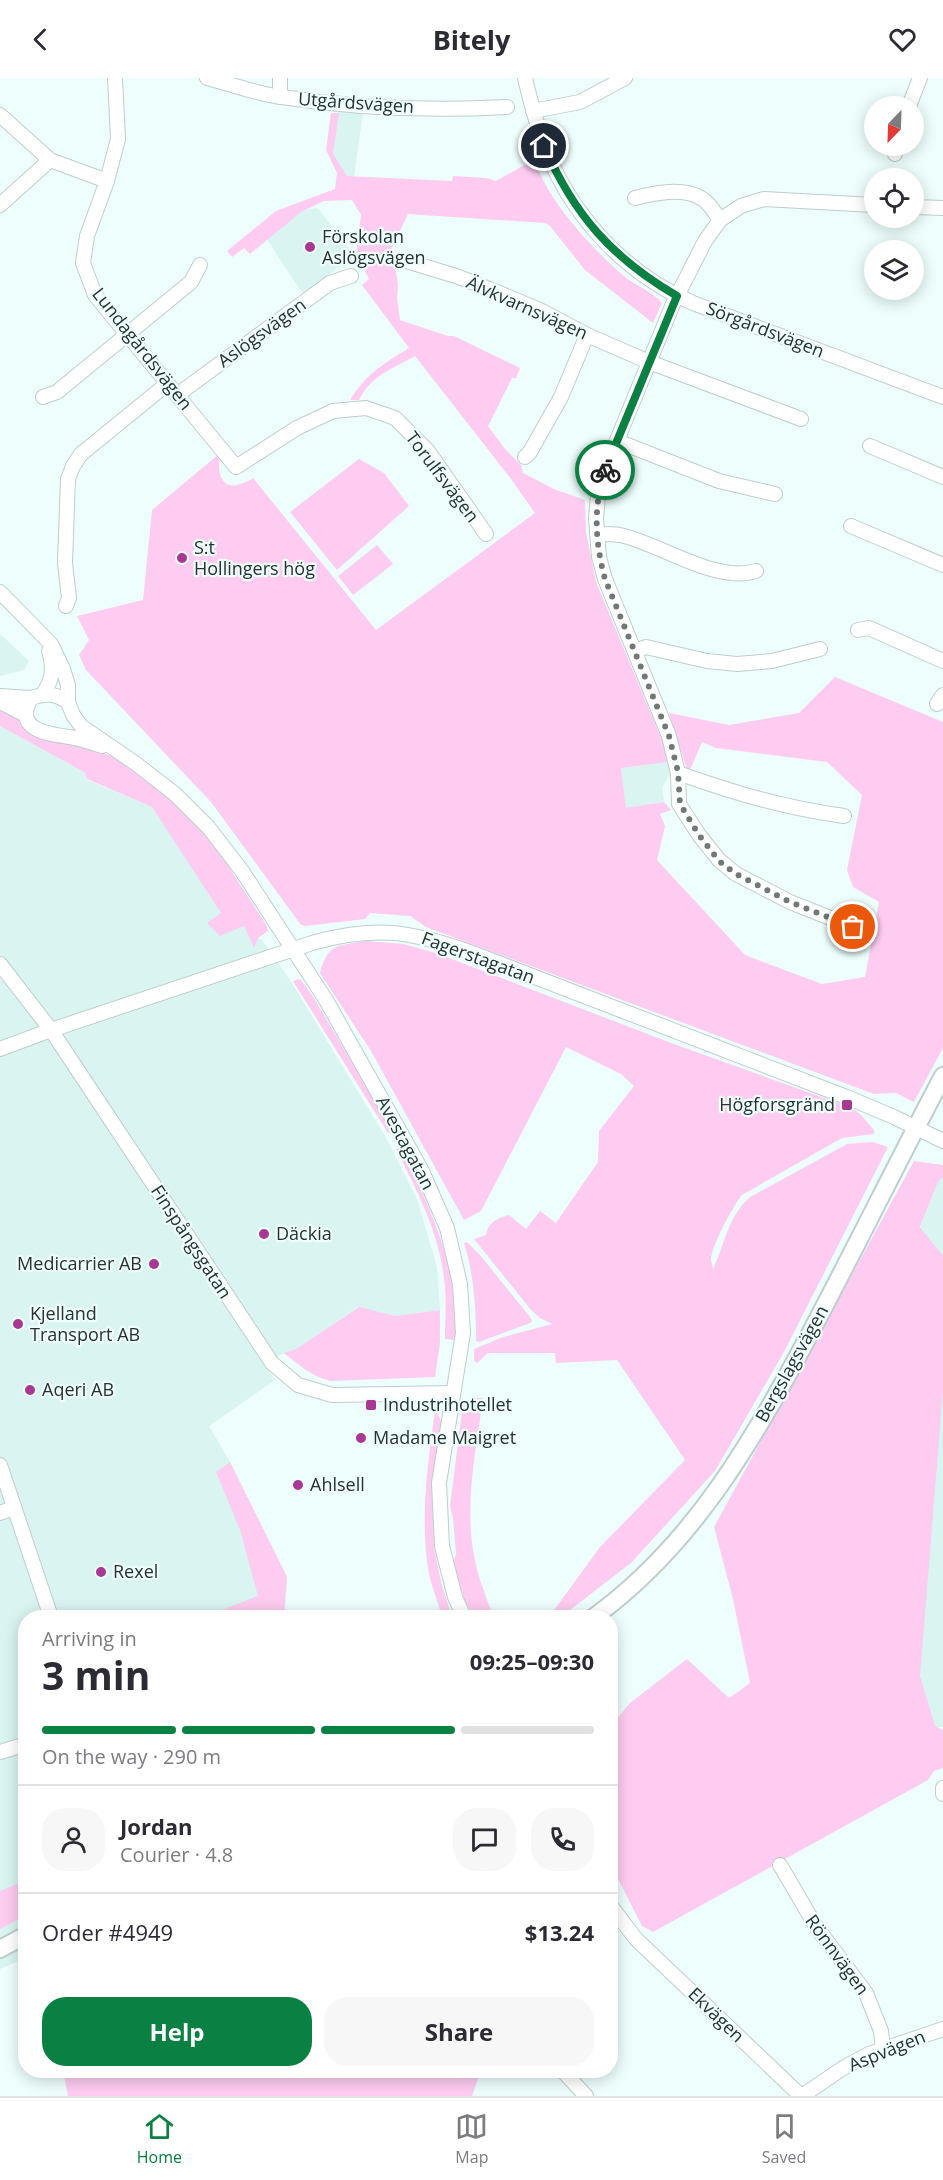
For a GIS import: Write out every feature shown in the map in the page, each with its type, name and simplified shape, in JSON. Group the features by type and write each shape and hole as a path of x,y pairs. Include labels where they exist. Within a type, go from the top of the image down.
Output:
{"main road":[{"name":"Bergslagsvägen","path":"603,1610 664,1555 717,1491 775,1398 872,1217 943,1076"},
{"path":"0,1949 18,1939"}],"street":[{"name":"Lundagårdsvägen","path":"115,78 118,139 107,181 87,236 83,263 95,295 236,467"},
{"name":"Utgårdsvägen","path":"207,78 280,97 336,104 470,109 507,107"},
{"path":"280,78 280,97"},
{"name":"Sörgårdsvägen","path":"525,78 544,146 555,171 594,230 641,273 677,296 943,397"},
{"path":"533,111 580,102 625,78"},
{"path":"913,96 920,78"},
{"path":"0,115 50,160 107,181"},
{"path":"0,205 50,160"},
{"path":"635,198 658,193 689,193 703,199 720,220"},
{"path":"864,204 764,199 741,206 720,220 705,240 677,296 604,472 598,496 597,534 599,557 605,579 669,736 678,772 680,804 699,835 719,861 736,874 790,902 853,927 868,930"},
{"path":"924,207 943,208"},
{"name":"Älvkvarnsvägen","path":"403,260 456,276 497,292 542,310 587,335 649,362 801,419"},
{"path":"43,397 57,392 191,282 200,266"},
{"name":"Aslögsvägen","path":"177,395 330,283 351,276"},
{"path":"525,457 561,397 587,335"},
{"path":"66,606 69,598 66,563 68,479 73,465 81,454 167,384"},
{"name":"Torulfsvägen","path":"236,467 297,428 333,411 366,408 395,417 428,451 486,534"},
{"path":"617,441 719,481 775,494"},
{"path":"870,446 943,477"},
{"path":"851,526 943,565"},
{"path":"597,534 620,535 703,567 745,575 756,571"},
{"path":"0,592 57,652 68,685 71,709 70,724 58,736"},
{"path":"858,630 869,628 943,661"},
{"path":"26,715 27,706 50,684 53,672 52,661 44,638"},
{"path":"635,651 646,647 707,661 737,664 772,661 820,649"},
{"name":"Avestagatan","path":"0,696 52,694 71,709 81,726 157,779 208,828 242,871 326,1000 412,1154 447,1228 460,1284 463,1345 439,1483 442,1546 455,1597 461,1610"},
{"name":"Avestagatan","path":"0,702 26,715 28,721 38,731 90,742 118,752"},
{"path":"678,772 749,798 806,811 844,816"},
{"name":"Fagerstagatan","path":"0,1049 328,938 375,931 411,934 441,942 849,1098 943,1142"},
{"name":"Finspångsgatan","path":"0,964 51,1030 272,1363 298,1385 332,1395 453,1393"},
{"path":"0,1465 49,1610"},
{"path":"0,1513 14,1508"},
{"path":"0,1752 18,1746"},
{"name":"Rönnvägen","path":"780,1865 817,1928 866,1993 880,2031 883,2048"},
{"name":"Ekvägen","path":"618,1916 632,1934 801,2096"},
{"name":"Aspvägen","path":"801,2096 843,2068 883,2048 943,2029"},
{"path":"569,2078 586,2096"}],"shaded area":[{"path":"338,111 363,113 354,176 346,176 333,155"},
{"path":"331,113 339,113 333,154 347,176 452,181 453,176 486,178 496,181 535,159 540,174 559,206 585,238 624,276 654,295 662,303 653,323 585,270 550,226 545,223 408,214 392,248 398,284 397,299 400,320 454,336 520,368 516,378 512,378 488,426 505,449 521,465 523,473 554,489 585,500 586,532 596,582 664,745 668,762 621,768 626,808 664,802 671,810 660,814 665,826 657,860 745,955 822,984 865,977 879,902 853,887 847,870 862,795 827,762 716,748 702,742 690,770 686,767 669,713 729,725 799,713 835,677 943,722 943,1048 914,1102 896,1093 874,1094 426,927 410,916 370,913 365,919 301,925 211,802 86,670 79,655 89,640 77,616 143,600 152,510 219,454 219,472 222,480 234,485 253,478 376,630 535,513 415,356 376,379 359,400 350,400 362,383 376,370 409,348 362,285 369,279 356,254 361,215 352,200 324,201 301,212 250,254 244,248 232,257 227,251 276,211 335,189 337,173 326,150"},
{"name":"Förskolan Aslögsvägen","path":"318,208 354,256 303,294 266,238 300,210"},
{"path":"359,459 384,473 409,506 337,570 290,512"},
{"path":"377,545 393,564 353,595 338,576"},
{"path":"0,634 29,661 24,670 0,676"},
{"path":"0,707 115,758 145,777 196,824 219,852 267,926 268,931 258,938 254,948 244,926 220,936 207,923 221,913 152,807 87,779 84,772 0,726"},
{"path":"0,726 84,772 87,780 152,807 222,913 208,923 244,926 254,947 257,938 262,940 290,980 385,1136 417,1199 437,1267 440,1310 396,1316 358,1307 296,1349 262,1362 275,1380 209,1426 230,1462 287,1577 285,1610 18,1610 18,1961 0,1969"},
{"path":"668,762 670,775 662,787 664,802 626,809 621,768"},
{"path":"366,941 404,944 436,953 674,1044 852,1108 861,1115 874,1130 874,1134 842,1138 742,1195 728,1216 715,1245 711,1259 713,1269 732,1222 750,1197 847,1144 873,1142 888,1147 784,1352 715,1471 631,1563 570,1610 554,1610 600,1547 685,1460 617,1360 556,1363 555,1353 488,1353 477,1363 474,1361 474,1349 503,1337 552,1324 531,1310 474,1239 486,1235 494,1221 509,1215 526,1229 540,1211 556,1223 598,1162 599,1131 634,1086 621,1074 566,1047 481,1211 464,1220 371,1051 320,973 327,956 336,947"},
{"path":"300,979 314,998 392,1131 388,1133 293,981"},
{"path":"400,1147 433,1217 448,1264 453,1288 455,1340 445,1339 445,1294 441,1262 426,1212 396,1149"},
{"path":"914,1161 943,1165 943,1177 938,1182 920,1227 943,1256 943,1390 920,1676 935,1726 943,1730 943,1768 934,1771 928,1780 653,1932 642,1926 618,1879 618,1718 630,1703 687,1659 729,1698 750,1683 733,1599 714,1527"},
{"path":"943,1177 943,1256 920,1228 938,1182"},
{"path":"467,1242 530,1317 532,1321 530,1323 479,1342 476,1341 474,1291 464,1243"},
{"path":"359,1307 396,1316 440,1310 440,1343 435,1377 330,1381 311,1373 284,1353 296,1349"},
{"path":"943,1390 943,1727 929,1727 916,1675"},
{"path":"477,1398 483,1398 473,1472 470,1519 476,1567 492,1610 470,1610 453,1563 456,1554 450,1506 462,1411"},
{"path":"435,1410 442,1422 433,1504 434,1547 450,1610 440,1610 429,1574 425,1508"},
{"path":"230,1462 287,1577 285,1610 222,1610 258,1596 240,1530 216,1472"},
{"path":"18,1884 18,1920 0,1929 0,1891"},
{"path":"65,2078 478,2078 472,2096 68,2096"}],"way so far":[{"path":"605,470 598,496 596,518 599,557 605,579 669,736 678,772 680,804 699,835 719,861 736,874 761,889 853,927"}],"place":[{"name":"Förskolan Aslögsvägen","path":"310,247"},
{"name":"S:t Hollingers hög","path":"182,558"},
{"name":"Högforsgränd","path":"847,1105"},
{"name":"Däckia","path":"264,1234"},
{"name":"Medicarrier AB","path":"154,1264"},
{"name":"Kjelland Transport AB","path":"18,1324"},
{"name":"Aqeri AB","path":"30,1390"},
{"name":"Industrihotellet","path":"371,1405"},
{"name":"Madame Maigret","path":"361,1438"},
{"name":"Ahlsell","path":"298,1485"},
{"name":"Rexel","path":"101,1572"}],"route":[{"path":"544,146 574,205 594,230 641,273 677,296 605,470"}]}
